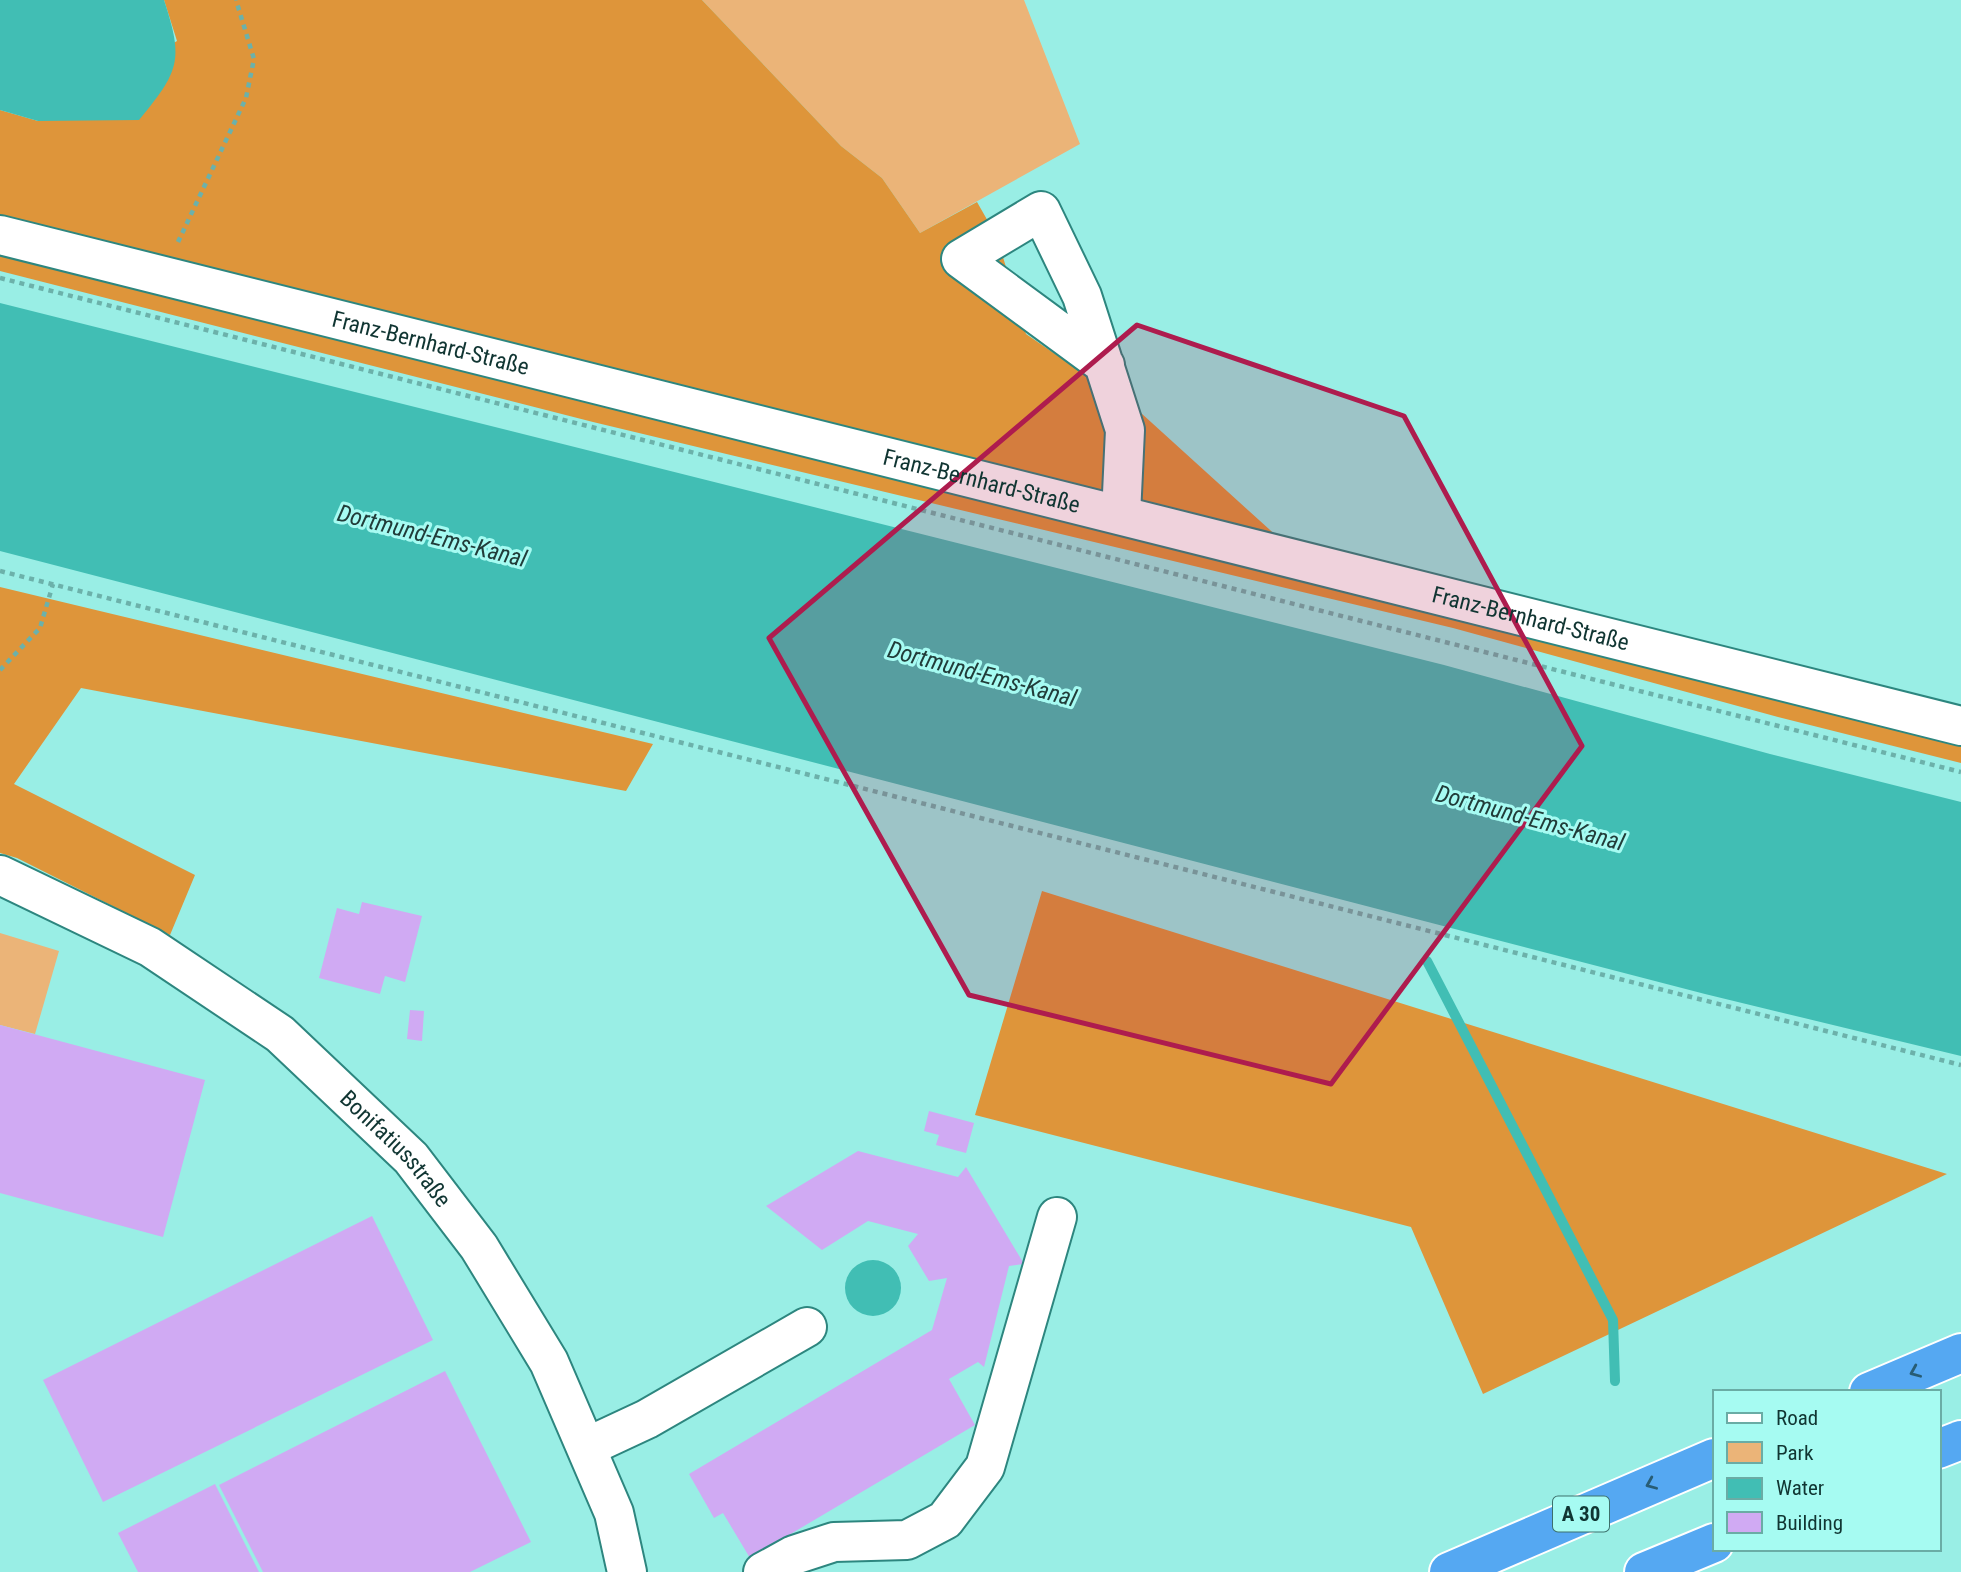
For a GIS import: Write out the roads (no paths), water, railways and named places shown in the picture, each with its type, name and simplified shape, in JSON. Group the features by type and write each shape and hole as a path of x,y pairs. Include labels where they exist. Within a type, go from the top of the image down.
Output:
{"highway":[{"path":"1874,1390 1961,1353"},
{"path":"1940,1448 1961,1440"},
{"name":"A 30","path":"1449,1572 1713,1458"},
{"path":"1644,1572 1713,1542"}],"street":[{"name":"Franz-Bernhard-Straße","path":"0,234 1961,726"},
{"path":"1105,365 1125,430 1121,514"},
{"name":"Bonifatiusstraße","path":"0,875 150,947 280,1034 395,1141 479,1247 549,1362 614,1513 627,1572"},
{"path":"763,1572 794,1555 834,1542 908,1540 945,1520 985,1467 1057,1217"},
{"path":"587,1447 647,1419 807,1327"}],"water":[{"path":"0,0 164,0 174,38 174,64 170,77 139,120 38,121 0,110"},
{"name":"Dortmund-Ems-Kanal","path":"0,303 1444,665 1770,754 1961,802 1961,1056 1705,994 0,551"},
{"path":"867,1260 879,1260 889,1264 897,1272 901,1288 897,1304 889,1312 879,1316 867,1316 857,1312 849,1304 845,1294 845,1282 849,1272 857,1264"}],"waterway":[{"path":"1427,961 1613,1320 1615,1381"}]}
